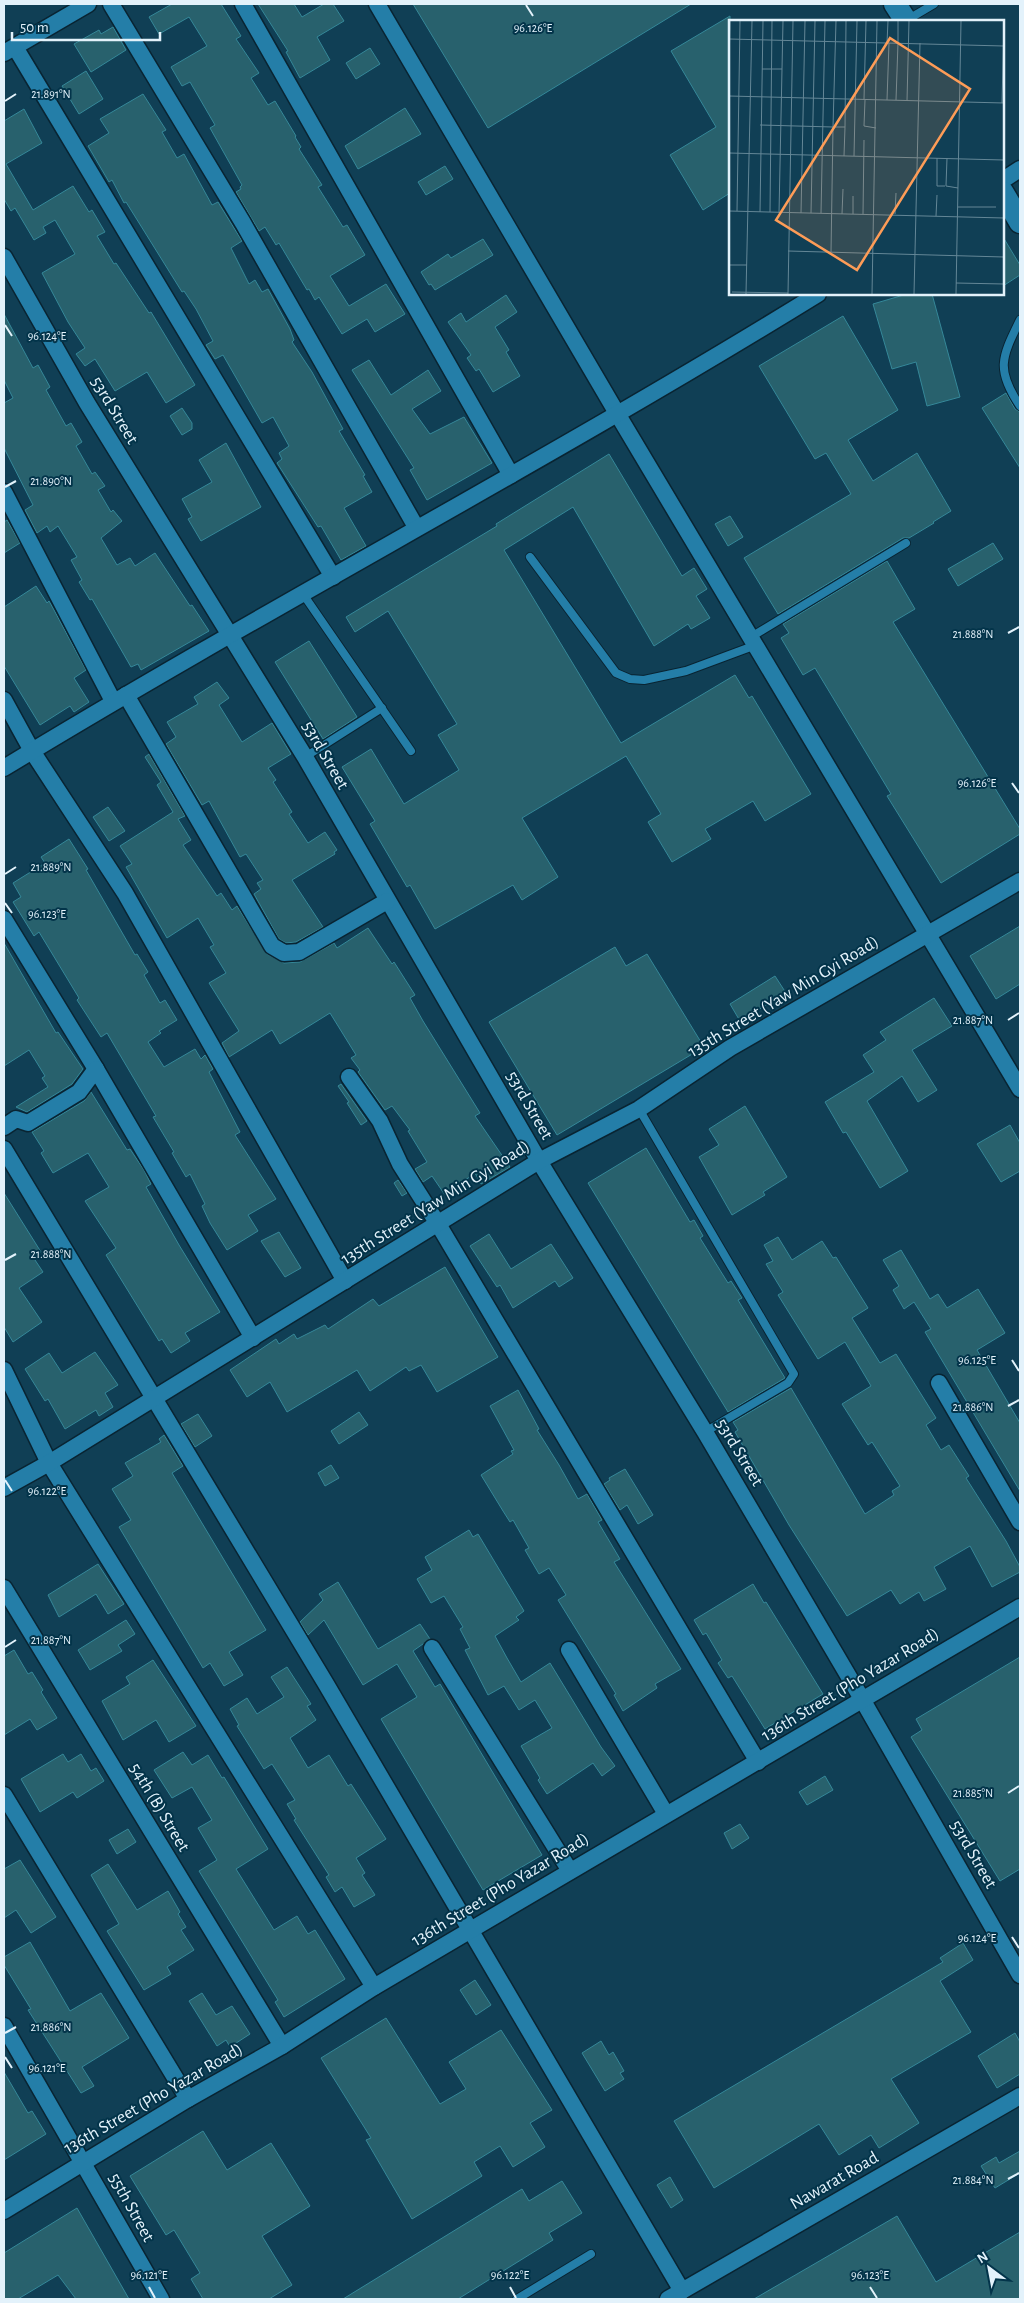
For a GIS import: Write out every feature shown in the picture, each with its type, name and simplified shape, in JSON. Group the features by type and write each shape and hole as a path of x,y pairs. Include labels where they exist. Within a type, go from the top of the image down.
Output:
{"street":[{"path":"88,4 9,50 333,577"},
{"path":"110,4 243,224 416,527"},
{"path":"243,4 511,475"},
{"path":"377,4 618,415 929,933 1020,1089"},
{"path":"896,4 905,20"},
{"path":"1004,179 1020,169"},
{"path":"1004,195 1020,222"},
{"name":"53rd Street","path":"4,257 87,403 305,757 539,1161 705,1432 862,1699 1020,1975"},
{"path":"4,768 120,698 333,577 416,527 618,415 816,295"},
{"path":"4,492 120,698 272,946 284,953 299,952 387,901"},
{"path":"4,700 32,751 125,893 345,1282"},
{"name":"135th Street (Yaw Min Gyi Road)","path":"4,1488 49,1463 539,1161 638,1109 730,1048 1020,881"},
{"path":"4,919 96,1070 253,1338"},
{"path":"4,1127 16,1119 28,1123 79,1092 96,1070"},
{"path":"349,1077 380,1121 400,1164 438,1224 758,1762"},
{"path":"4,1150 326,1684 470,1930 675,2295"},
{"path":"4,1370 49,1463 374,1987"},
{"path":"939,1383 1020,1522"},
{"name":"54th (B) Street","path":"4,1588 282,2046"},
{"name":"136th Street (Pho Yazar Road)","path":"4,2211 83,2161 282,2046 374,1987 1020,1607"},
{"path":"432,1648 570,1871"},
{"path":"569,1650 666,1814"},
{"path":"4,1795 188,2099"},
{"name":"55th Street","path":"4,2026 161,2299"},
{"name":"Nawarat Road","path":"675,2295 1020,2096"}],"lane":[{"path":"908,20 934,4"},
{"path":"1020,320 1004,353 1002,366 1012,394 1020,406"},
{"path":"530,558 616,673 630,679 644,680 686,671 754,641 906,543"},
{"path":"303,594 411,751"},
{"path":"305,757 382,708"},
{"path":"638,1109 794,1374 788,1383 705,1432"},
{"path":"517,2299 591,2254"}],"building":[{"path":"172,4 221,4 241,36 236,39 259,73 251,78 268,105 275,101 296,136 301,147 299,149 322,185 318,187 343,227 347,225 365,255 330,276 349,306 386,284 405,314 375,332 367,319 342,334 319,297 315,300 309,289 307,290 279,243 276,245 265,227 259,231 236,192 241,189 242,185 210,128 215,125 190,82 182,86 171,67 207,46 189,17 159,34 149,17"},
{"path":"258,4 294,4 302,17 324,4 333,4 344,21 317,37 330,60 300,78 286,52 288,51"},
{"path":"413,4 691,4 488,128"},
{"path":"730,16 729,194 703,210 670,155 716,127 671,51"},
{"path":"113,27 126,50 91,72 74,44 99,30 101,34"},
{"path":"370,48 380,64 356,79 346,63"},
{"path":"86,71 103,99 79,114 62,86"},
{"path":"143,94 166,130 162,132 177,158 184,154 212,205 218,202 242,241 231,248 249,284 255,280 262,292 268,289 290,329 294,340 292,342 312,372 343,429 339,431 365,475 363,476 372,492 344,508 366,546 341,560 321,526 318,527 277,463 282,459 279,453 289,446 273,417 262,423 223,355 215,359 206,345 213,341 196,309 184,291 182,292 126,202 124,203 112,180 109,182 88,146 109,133 100,119"},
{"path":"405,108 421,134 358,169 345,146"},
{"path":"24,109 42,143 6,164 33,210 73,186 89,212 92,210 105,232 97,236 114,264 116,263 149,313 151,312 195,385 166,403 147,372 115,391 95,359 85,366 76,354 85,348 68,322 42,273 75,254 55,220 43,227 46,233 34,240 15,208 11,211 4,199 4,121"},
{"path":"445,166 453,179 426,195 418,182"},
{"path":"483,239 493,255 435,290 431,284 429,285 421,272 448,254 451,258"},
{"path":"1004,239 1020,265 1020,275 1004,285"},
{"path":"506,295 517,312 495,327 509,350 506,352 520,376 493,392 479,369 476,371 467,358 471,355 448,322 461,313 466,322"},
{"path":"904,295 932,295 960,397 927,406 916,362 892,369 873,304"},
{"path":"4,314 33,368 38,365 50,387 46,390 66,426 71,423 82,442 76,446 92,474 95,472 105,486 98,490 111,512 113,510 122,521 101,538 117,565 130,558 135,566 155,553 209,631 141,670 138,664 131,667 92,599 90,600 79,582 82,580 71,560 77,557 58,526 50,532 47,526 37,533 25,510 33,505 4,448 4,403 13,398 4,380"},
{"path":"843,316 898,410 848,440 873,481 917,453 951,511 909,538 903,538 778,614 744,558 851,494 826,453 815,459 759,366"},
{"path":"369,360 391,395 428,370 441,391 412,409 430,434 464,417 492,463 427,500 410,470 414,468 352,370"},
{"path":"1006,393 1015,409 1020,412 1020,468 982,408"},
{"path":"182,408 192,423 192,429 182,435 170,416"},
{"path":"226,443 261,507 201,541 188,519 192,517 182,499 212,482 199,460"},
{"path":"609,454 682,576 694,568 707,589 696,596 710,618 691,629 688,624 654,646 573,507 504,550 621,743 735,675 749,698 752,696 811,794 765,821 753,801 705,829 711,839 672,862 648,822 661,814 626,756 522,818 558,877 522,900 513,885 435,929 410,885 407,887 370,824 375,821 342,767 371,749 404,804 459,770 438,735 457,724 388,611 355,632 346,617 497,526 496,524"},
{"path":"730,516 743,537 728,546 715,524"},
{"path":"7,520 20,543 4,553 4,522"},
{"path":"993,543 1003,559 958,586 948,569"},
{"path":"887,561 915,609 893,622 1020,829 1020,834 941,883 887,796 891,794 815,668 803,675 781,638 789,633 783,624"},
{"path":"36,586 47,603 49,601 86,670 74,678 89,702 74,712 70,706 40,725 4,666 4,607"},
{"path":"309,641 357,717 323,739 275,662"},
{"path":"217,682 229,698 219,705 242,742 272,723 291,754 268,768 276,780 273,782 292,812 289,814 308,843 325,832 337,850 334,852 335,854 292,880 323,927 296,942 286,943 279,939 254,894 261,889 257,883 263,880 246,854 240,857 209,801 202,805 166,744 176,737 167,722 198,704 194,697"},
{"path":"149,754 185,816 178,819 191,840 183,845 217,896 221,893 232,910 237,906 267,954 284,963 300,962 334,943 337,948 368,928 392,964 394,962 415,995 410,998 480,1113 475,1116 510,1167 481,1184 475,1173 445,1195 432,1176 423,1182 415,1169 427,1162 408,1131 410,1130 392,1106 385,1110 358,1072 360,1070 351,1058 356,1055 330,1013 280,1044 272,1030 229,1057 222,1043 239,1031 209,983 226,973 210,947 214,945 198,918 167,938 126,867 132,864 120,846 173,812 157,785 161,782 145,757"},
{"path":"108,807 125,831 109,841 93,817"},
{"path":"69,839 88,869 86,870 135,955 137,954 148,972 144,975 160,1003 165,1000 177,1020 159,1031 161,1033 148,1042 164,1067 195,1049 201,1059 205,1055 213,1069 209,1072 240,1132 235,1135 276,1199 248,1215 258,1231 227,1250 210,1223 202,1206 205,1204 190,1174 186,1177 172,1153 174,1152 153,1117 156,1116 107,1033 101,1037 77,1000 79,998 39,932 34,936 13,902 21,897 13,883 45,863 41,857"},
{"path":"1020,926 1020,984 996,999 970,956"},
{"path":"4,943 56,1033 58,1032 83,1069 72,1084 27,1112 16,1107 48,1087 42,1078 45,1076 29,1050 4,1066"},
{"path":"615,947 626,966 647,954 704,1047 557,1135 489,1022"},
{"path":"775,976 786,993 740,1021 730,1004"},
{"path":"934,998 952,1026 912,1050 937,1090 918,1102 902,1076 867,1101 908,1171 880,1188 846,1132 843,1133 825,1102 874,1072 863,1055 886,1040 880,1032"},
{"path":"341,1084 367,1121 361,1125 338,1086"},
{"path":"91,1092 127,1150 130,1149 144,1170 151,1184 146,1187 220,1312 185,1333 190,1341 171,1353 162,1339 159,1341 106,1255 116,1248 85,1201 109,1187 88,1153 53,1173 41,1153 44,1151 32,1132 84,1101"},
{"path":"745,1106 787,1177 763,1192 765,1195 732,1215 699,1157 719,1145 709,1129"},
{"path":"1010,1125 1020,1143 1020,1171 1001,1182 977,1144"},
{"path":"646,1148 690,1222 694,1220 703,1236 700,1238 728,1283 731,1281 742,1298 738,1300 785,1378 728,1412 588,1183"},
{"path":"398,1180 407,1193 402,1196 394,1183"},
{"path":"4,1193 41,1252 33,1257 43,1272 19,1288 42,1322 13,1342 4,1327"},
{"path":"279,1232 301,1268 285,1277 261,1241"},
{"path":"489,1234 511,1269 551,1244 573,1278 559,1287 555,1281 513,1308 500,1285 497,1287 470,1246"},
{"path":"778,1237 792,1260 822,1241 833,1258 836,1257 868,1308 852,1318 880,1363 896,1354 936,1418 926,1425 941,1450 949,1445 969,1476 966,1478 1006,1541 1020,1567 1020,1572 992,1587 970,1546 934,1567 946,1589 924,1601 919,1592 900,1604 891,1590 847,1616 789,1525 735,1432 738,1430 733,1422 791,1388 865,1514 894,1495 892,1491 900,1486 872,1442 868,1445 842,1404 871,1386 845,1342 818,1359 778,1295 783,1292 766,1264 773,1261 764,1245"},
{"path":"901,1250 930,1299 938,1294 947,1308 978,1289 1005,1333 977,1350 1020,1423 1020,1491 925,1332 931,1329 914,1302 904,1309 893,1290 899,1286 883,1260"},
{"path":"445,1267 498,1357 437,1392 421,1365 409,1371 406,1367 370,1391 357,1370 287,1412 270,1382 247,1397 230,1370 276,1339 279,1344 294,1334 297,1339 325,1325 328,1329 373,1299 379,1306"},
{"path":"95,1352 118,1385 105,1393 113,1407 99,1416 96,1410 65,1429 48,1399 45,1401 25,1369 49,1353 62,1373"},
{"path":"518,1390 539,1429 537,1430 578,1499 587,1494 602,1520 598,1522 620,1559 614,1562 681,1669 655,1684 657,1688 623,1711 614,1695 616,1694 558,1600 566,1595 549,1568 539,1574 525,1550 529,1548 513,1520 510,1522 481,1475 513,1454 511,1451 514,1450 490,1406"},
{"path":"359,1412 368,1425 339,1444 331,1431"},
{"path":"198,1414 212,1436 195,1447 181,1424"},
{"path":"164,1435 183,1466 172,1473 266,1630 229,1652 243,1675 224,1686 210,1663 203,1668 119,1527 131,1520 112,1489 133,1476 125,1463 161,1442 159,1439"},
{"path":"331,1465 339,1478 325,1486 318,1473"},
{"path":"625,1469 653,1515 638,1524 627,1505 620,1510 604,1484 610,1480 609,1478"},
{"path":"469,1530 473,1537 478,1534 524,1611 516,1617 519,1620 495,1636 521,1682 550,1663 601,1747 615,1766 602,1776 593,1763 547,1794 521,1746 552,1728 535,1700 519,1710 504,1686 488,1695 465,1650 470,1648 460,1629 463,1627 444,1596 431,1603 417,1579 432,1570 425,1557"},
{"path":"98,1564 124,1604 108,1614 96,1594 59,1617 48,1595"},
{"path":"338,1582 378,1649 420,1624 430,1639 413,1651 435,1687 440,1684 542,1855 483,1890 381,1719 417,1697 397,1664 363,1685 324,1620 308,1635 300,1622 323,1600 319,1594"},
{"path":"753,1584 823,1694 765,1729 732,1676 728,1678 718,1663 722,1660 706,1633 703,1635 694,1620"},
{"path":"126,1620 135,1634 118,1645 122,1651 90,1670 78,1650"},
{"path":"14,1650 28,1674 32,1672 43,1690 41,1692 57,1718 37,1730 30,1719 4,1735 4,1656"},
{"path":"1020,1657 1020,1869 1000,1881 911,1737 922,1730 916,1719"},
{"path":"153,1660 196,1726 169,1742 156,1720 123,1740 102,1701 130,1684 126,1677"},
{"path":"287,1667 311,1704 307,1706 316,1720 290,1738 308,1768 329,1755 348,1786 351,1784 386,1839 356,1858 365,1873 362,1875 375,1895 354,1907 342,1887 335,1892 326,1877 329,1875 294,1820 296,1819 287,1804 295,1800 272,1764 264,1769 237,1726 239,1725 230,1709 247,1698 257,1714 284,1697 271,1677"},
{"path":"183,1752 192,1765 208,1755 222,1778 224,1777 268,1849 236,1869 274,1930 297,1916 308,1934 315,1930 345,1979 284,2017 275,2002 278,2000 199,1871 217,1860 198,1828 212,1820 192,1787 172,1798 154,1770"},
{"path":"63,1754 68,1762 81,1754 91,1771 96,1768 104,1781 77,1798 73,1792 40,1812 21,1779"},
{"path":"825,1776 833,1790 807,1805 799,1792"},
{"path":"740,1824 749,1838 732,1849 724,1833"},
{"path":"128,1829 136,1842 117,1854 109,1840"},
{"path":"20,1860 56,1917 31,1933 16,1910 4,1918 4,1869"},
{"path":"108,1864 137,1910 168,1891 186,1927 181,1930 194,1950 167,1967 171,1974 144,1990 107,1931 119,1924 91,1875"},
{"path":"30,1942 70,2011 101,1993 129,2038 82,2067 94,2086 81,2093 28,2010 31,2009 4,1965 4,1957"},
{"path":"963,1943 973,1960 940,1981 971,2032 891,2079 919,2123 879,2148 871,2135 839,2155 819,2124 714,2188 674,2121 943,1962 940,1958"},
{"path":"475,1980 491,2005 476,2015 460,1990"},
{"path":"202,1993 216,2015 232,2006 250,2034 230,2047 226,2040 217,2046 189,2001"},
{"path":"386,2018 440,2104 466,2089 449,2062 501,2030 552,2110 530,2123 545,2147 513,2167 500,2146 474,2162 482,2176 412,2219 366,2140 371,2138 321,2058"},
{"path":"1015,2033 1020,2042 1020,2074 997,2088 978,2056"},
{"path":"601,2041 609,2055 613,2052 624,2071 620,2073 624,2079 605,2091 582,2053"},
{"path":"4,2072 28,2113 32,2111 46,2134 4,2160"},
{"path":"203,2131 227,2170 271,2143 310,2206 262,2236 292,2285 269,2299 203,2299 191,2279 200,2273 174,2230 166,2235 130,2176"},
{"path":"1020,2151 1020,2173 995,2188 981,2166 996,2157 999,2163"},
{"path":"670,2177 683,2200 671,2208 657,2185"},
{"path":"562,2181 582,2213 549,2233 553,2240 458,2299 343,2299 522,2189 529,2201"},
{"path":"77,2208 129,2299 76,2299 58,2275 18,2299 4,2299 4,2253"},
{"path":"897,2216 936,2282 1020,2232 1020,2299 754,2299"}]}
